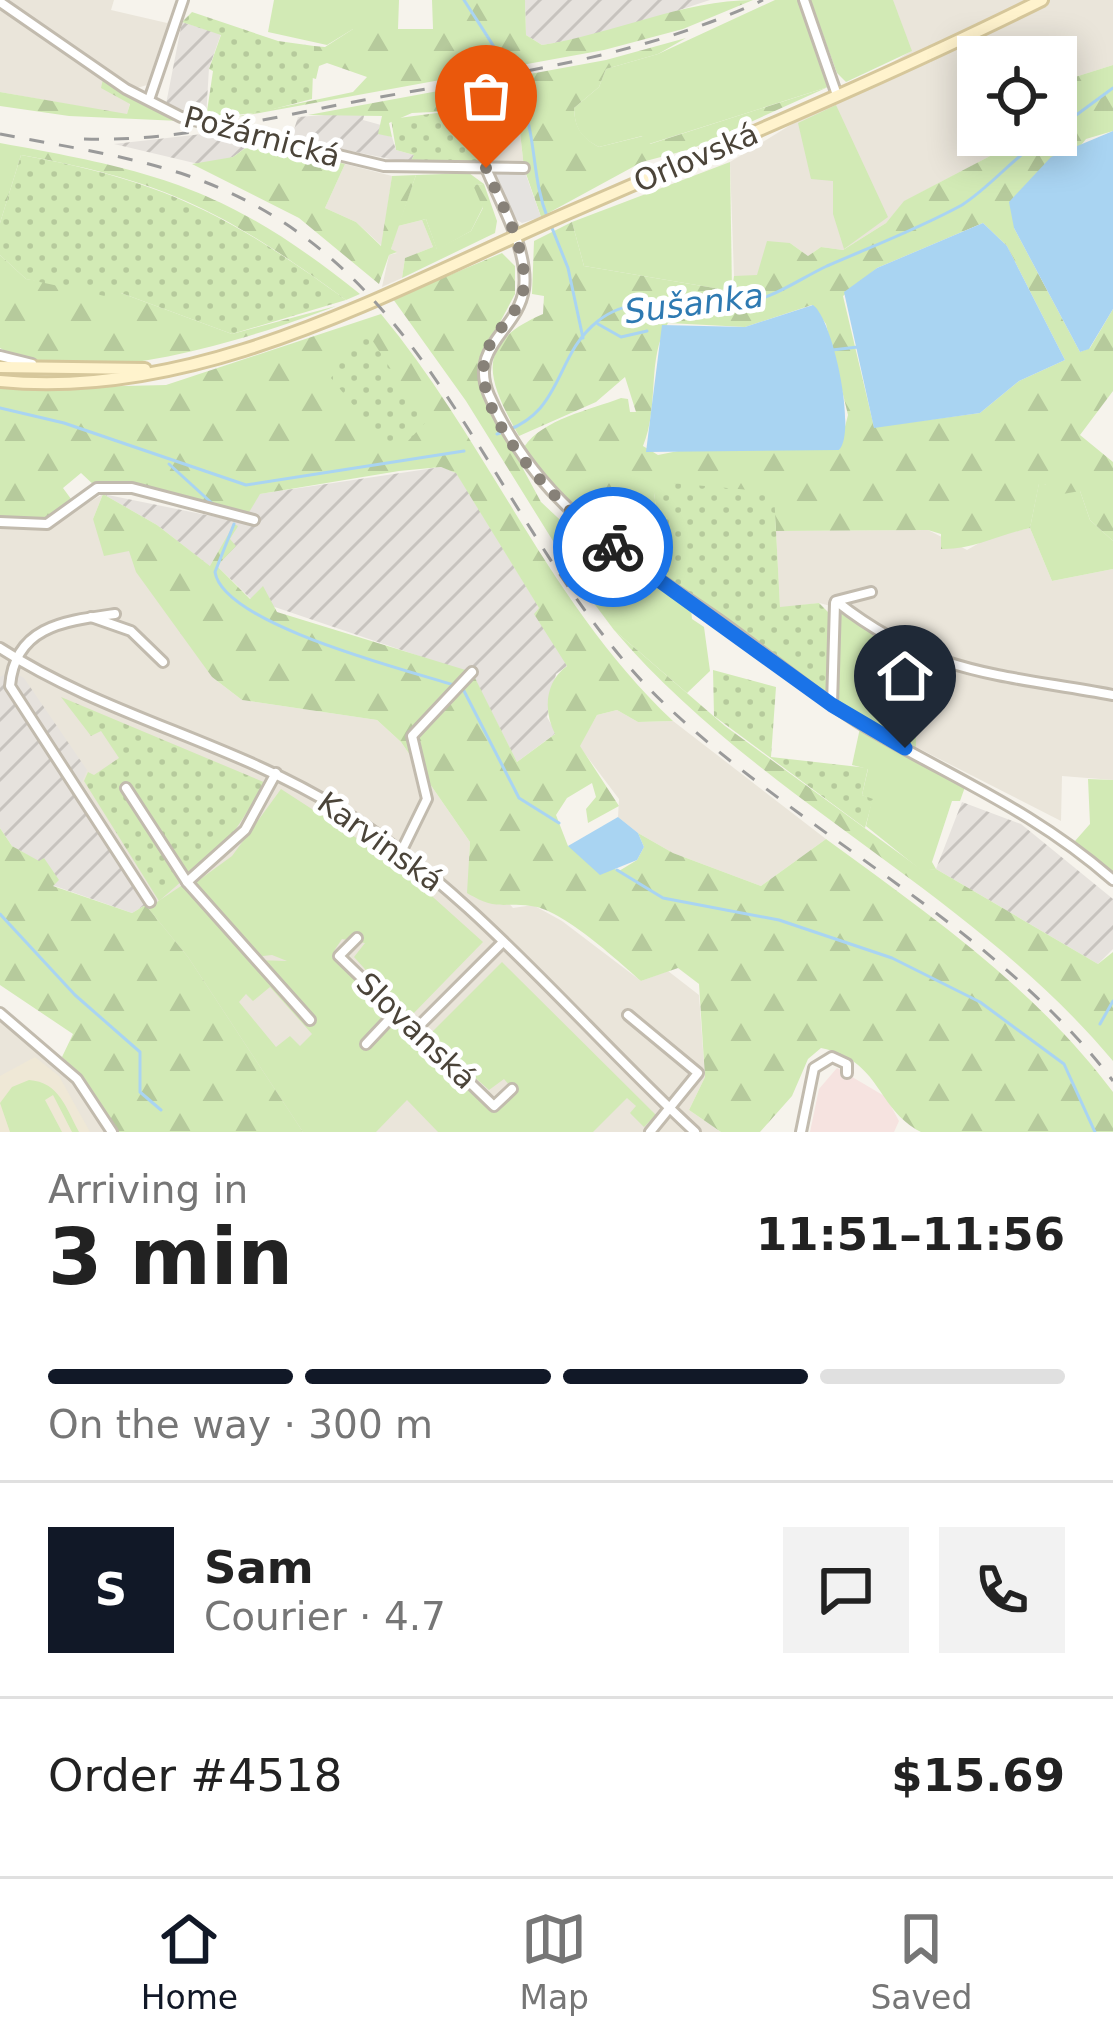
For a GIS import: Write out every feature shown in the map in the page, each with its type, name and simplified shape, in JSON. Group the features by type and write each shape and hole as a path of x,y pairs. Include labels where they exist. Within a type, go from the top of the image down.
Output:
{"main road":[{"name":"Orlovská","path":"178,367 265,343 347,310 838,98 1042,0"},
{"path":"0,367 75,372 178,367"},
{"path":"0,381 96,383 178,367"}],"street":[{"path":"150,98 183,0"},
{"path":"804,0 838,98"},
{"name":"Požárnická","path":"0,2 126,88 194,121 367,164 524,168"},
{"path":"486,168 514,237 524,290 489,346 483,368 502,420 541,485 605,542 832,705 1055,830 1113,880"},
{"path":"0,356 75,372"},
{"path":"0,522 47,524 97,488 132,488 254,520"},
{"path":"836,601 872,592"},
{"path":"832,705 836,601"},
{"path":"836,601 878,635 988,677 1113,694"},
{"path":"115,614 40,629 15,657 10,686 150,902"},
{"path":"90,617 130,632 163,662"},
{"name":"Karvinská","path":"0,648 94,698 276,773 401,852 502,943 695,1132"},
{"path":"401,852 427,799 412,736 470,675"},
{"path":"187,882 245,830 276,773"},
{"path":"126,788 187,882 310,1020"},
{"name":"Slovanská","path":"357,938 339,956 494,1106 512,1089"},
{"path":"416,1029 502,943"},
{"path":"366,1044 398,1011"},
{"path":"0,1013 77,1079 112,1132"},
{"path":"628,1015 698,1073 650,1132"},
{"path":"801,1132 814,1068 832,1057 847,1064 847,1073"}],"shaded area":[{"path":"3,0 114,0 111,10 167,23 173,16 147,85 137,88"},
{"path":"525,0 710,0 603,35 542,45 526,35"},
{"path":"891,0 1113,0 1113,65 1077,76 1077,36 957,36 957,156 990,156 905,201 886,223 843,250 821,247 808,256 790,243 757,276 734,276 730,162 911,51"},
{"path":"0,5 112,82 130,103 127,115 0,92"},
{"path":"182,22 221,34 209,68 206,118 166,104"},
{"path":"510,89 516,96 524,168 486,168 467,103"},
{"path":"365,112 363,120 381,125 379,133 392,137 396,150 414,155 410,163 291,139 298,117"},
{"path":"220,132 255,141 233,157 207,166 114,144"},
{"path":"345,164 392,176 382,246 356,222 325,208"},
{"path":"525,172 541,217 522,223 509,215 490,173"},
{"path":"422,220 433,247 405,258 402,278 382,287 389,255 397,253 391,249 398,226"},
{"path":"441,467 456,472 540,609 567,666 556,674 547,717 556,733 517,762 472,674 251,599 216,565 234,524 211,567 157,525 103,494 226,519 230,511 248,513 259,494"},
{"path":"103,494 93,519 129,550 212,677 242,700 377,720 401,742 470,842 469,857 513,908 533,905 562,921 641,981 668,971 699,995 705,1077 689,1110 721,1132 291,1132 0,684 0,525 46,528"},
{"path":"1030,528 1052,581 1113,569 1113,780 1062,776 1061,821 916,747 915,654 851,611 819,603 780,608 776,531 928,530 967,550 988,538"},
{"path":"12,671 24,678 87,770 81,784 154,900 132,913 52,885 44,859 39,862 12,846 0,828 0,677"},
{"path":"617,710 638,722 673,721 826,839 761,886 673,853 638,833 618,817 619,799 579,746 597,715"},
{"path":"962,802 1021,824 1113,899 1113,949 1098,964 936,869"},
{"path":"0,1014 84,1078 118,1132 0,1132"},
{"path":"35,1057 59,1076 90,1132 0,1132 0,1076"},
{"path":"837,1068 886,1097 899,1121 894,1132 810,1132 819,1089"}],"green space":[{"path":"274,0 399,0 398,29 353,29 327,45 268,32"},
{"path":"432,0 525,0 526,35 542,45 701,5 753,0 683,29 604,50 215,121 353,92 367,77 327,63 319,66 316,79 309,77 314,46 325,47 353,29 433,29"},
{"path":"775,0 800,0 828,87 649,144 642,136 599,147 580,131 574,108 599,87 606,69 658,54"},
{"path":"810,0 893,0 912,51 846,82 837,73"},
{"path":"192,12 278,41 314,46 312,99 262,112 206,118 213,71 209,69 221,35 182,22"},
{"path":"686,38 658,54 606,69 599,87 574,108 583,136 599,147 643,136 650,144 828,87 691,149 642,162 541,217 524,168 516,96 510,89 452,111 412,113 389,123 392,137 378,134 382,116 308,115 606,60"},
{"path":"1113,65 1113,131 1086,139 1077,150 1077,76"},
{"path":"103,79 180,121 69,116 0,106 0,92 127,114 130,104 101,88"},
{"path":"467,103 485,165 410,163 414,155 396,150 391,119 452,111"},
{"path":"836,105 888,217 844,249 833,214 833,181 811,179 798,123"},
{"path":"255,141 345,164 325,208 356,222 381,246 392,176 416,175 391,249 397,252 389,255 379,284 299,218 192,164 233,157"},
{"path":"0,143 106,164 191,190 271,230 360,294 346,300 266,244 194,205 157,189 72,165 21,155 0,223"},
{"path":"21,155 116,176 194,205 267,245 346,300 232,334 121,293 114,298 26,279 0,255 0,223"},
{"path":"990,156 1072,156 1014,228 1080,352 1090,348 1113,309 1113,391 1080,435 1113,462 1113,541 1090,520 1080,491 1057,495 1045,484 1039,484 1030,528 952,549 941,549 941,534 928,530 776,531 773,492 654,493 659,529 642,561 623,549 645,514 615,493 593,524 544,481 524,447 532,437 568,416 621,398 628,399 630,412 636,412 625,377 596,402 519,436 499,397 493,365 505,338 543,314 544,296 532,294 534,241 572,222 584,266 732,291 734,276 757,275 767,241 790,243 808,256 821,247 843,250 886,223 904,201","holes":["983,223 1007,246 1065,360 1019,381 980,413 874,427 843,296 877,268","812,305 826,324 848,415 839,450 683,450 658,455 643,446 657,352 668,323 745,327"]},
{"path":"730,162 732,291 584,266 572,222"},
{"path":"469,173 484,184 475,185 483,207 471,231 437,250 426,219 398,226 416,175"},
{"path":"484,184 497,221 495,233 402,278 405,258 433,247 422,220 426,219 437,249 471,231 483,208 473,185"},
{"path":"502,253 515,266 515,294 480,360 483,395 541,502 603,560 593,579 581,586 466,401 393,299"},
{"path":"0,255 26,279 121,293 232,334 336,306 167,357 74,366 33,361 0,348"},
{"path":"381,314 455,416 590,626 673,721 638,722 617,710 597,715 580,746 619,806 588,823 586,809 596,797 592,783 567,798 556,815 568,846 619,871 637,860 644,847 638,833 673,853 761,886 826,839 979,955 1050,1019 1113,1092 1113,1132 921,1132 895,1111 856,1063 821,1048 808,1059 792,1096 760,1132 721,1132 689,1110 705,1077 699,984 678,968 641,981 558,916 531,906 492,904 467,893 470,842 401,742 377,720 242,700 212,677 136,572 129,551 104,556 93,519 103,494 157,525 210,566 234,524 238,526 230,539 236,546 217,566 250,599 263,586 277,612 472,672 517,762 555,734 548,697 554,680 567,666 534,614 539,608 456,473 441,467 399,471 260,494 248,514 135,486 96,487 81,473 63,488 74,503 50,518 0,518 0,389 166,385"},
{"path":"369,335 425,423 407,442 389,449 331,378 354,340"},
{"path":"671,483 774,492 780,607 819,603 831,615 830,696 642,562 659,529 654,493"},
{"path":"1039,483 1080,491 1090,520 1113,541 1113,569 1052,581 1030,528"},
{"path":"621,560 691,609 692,619 704,627 710,671 687,693 614,630 587,594"},
{"path":"842,613 915,654 916,747 837,703 836,618"},
{"path":"614,630 725,726 922,870 936,869 1098,964 1113,952 1113,1061 995,945 733,745"},
{"path":"713,670 776,687 771,757 868,768 862,795 873,799 865,828 714,716"},
{"path":"61,697 266,783 228,841 159,901 84,781 88,772 94,775 119,758 101,731 91,736"},
{"path":"860,728 965,787 960,801 952,801 932,862 936,869 922,871 866,826 872,800 862,795 868,769 852,765"},
{"path":"1088,779 1113,780 1113,874 1075,841 1090,824"},
{"path":"281,789 395,863 483,942 409,1018 354,957 365,943 342,939 334,951 495,1109 515,1092 504,1079 489,1090 428,1036 502,962 656,1115 644,1127 630,1113 636,1106 627,1098 593,1132 438,1132 407,1100 376,1132 303,1132 188,957 148,908 187,882 251,960 287,961 272,955 254,957 195,883 232,856","holes":["270,987 312,1034 300,1046 290,1036 276,1047 239,1002 246,994 253,1001"]},
{"path":"0,828 12,846 39,861 44,858 59,880 53,886 132,913 154,900 148,908 188,957 303,1132 118,1132 84,1078 62,1057 73,1034 0,985"},
{"path":"29,1080 55,1091 79,1132 72,1132 53,1095 45,1100 62,1132 10,1132 0,1103 12,1087"}],"water":[{"path":"1113,131 1113,309 1089,349 1080,352 1014,228 1009,202 1051,157 1077,156 1077,146"},
{"path":"983,223 1007,246 1065,360 1019,381 980,413 874,428 844,292 877,268"},
{"path":"813,305 828,331 840,376 845,421 839,450 646,452 662,325 745,327"},
{"path":"618,817 638,833 644,847 637,860 600,875 568,846"}],"waterway":[{"path":"464,0 518,92 548,219"},
{"name":"Sušanka","path":"1077,115 1113,88"},
{"name":"Sušanka","path":"497,434 535,413 583,335 613,312 646,303 733,304 770,295 962,205 1019,156"},
{"path":"552,228 568,268 583,338"},
{"path":"598,324 621,337 647,331"},
{"path":"832,350 858,347"},
{"name":"Sušanka","path":"0,408 64,423 246,485 464,451"},
{"path":"169,464 215,506"},
{"path":"234,524 215,572 226,591 249,609 320,642 454,685"},
{"path":"463,689 519,798 559,823"},
{"path":"617,870 663,898 779,920 892,958 980,1002 1064,1064 1095,1132"},
{"path":"0,914 75,995 140,1052 140,1092 161,1110"},
{"path":"1100,1024 1113,1001"}],"railway":[{"path":"84,139 154,137 225,127 567,63 667,37 763,0"},
{"path":"0,134 117,156 186,175 244,200 295,230 339,266 414,350 566,583 646,686 725,756 1013,976 1113,1081"}],"way so far":[{"path":"486,168 514,237 524,279 518,307 484,358 488,392 541,485 613,547"}],"route":[{"path":"613,547 832,705 905,748"}]}
